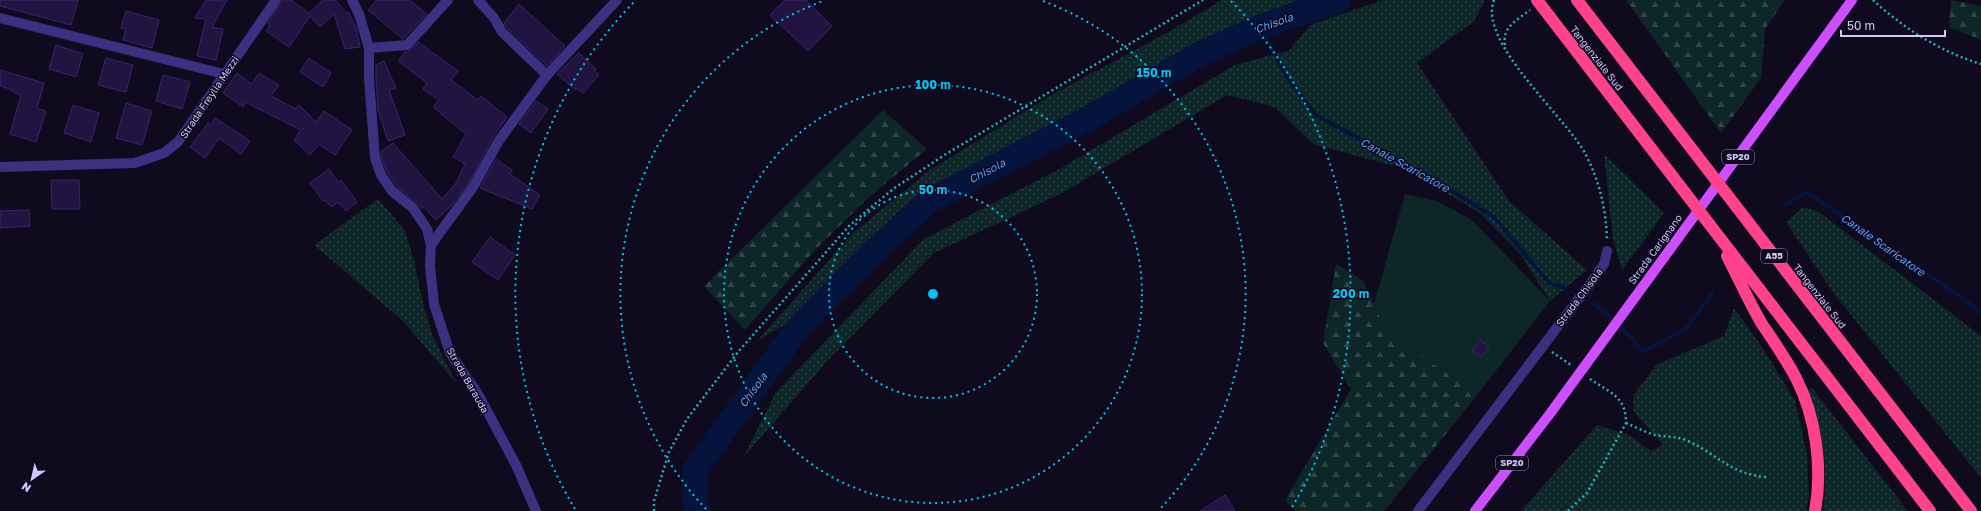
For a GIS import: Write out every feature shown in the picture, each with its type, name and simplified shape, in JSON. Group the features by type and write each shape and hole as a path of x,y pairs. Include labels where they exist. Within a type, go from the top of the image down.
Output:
{"highway":[{"name":"Tangenziale Sud","path":"1577,0 1971,511"},
{"name":"Tangenziale Sud","path":"1534,4 1549,16 1930,511"},
{"path":"1713,229 1762,323 1796,379 1807,405 1814,432 1816,457 1818,484 1815,511"},
{"path":"1928,455 1981,510"}],"main road":[{"name":"Strada Carignano","path":"1475,511 1549,415 1852,0"}],"street":[{"name":"Strada Freylia Mezzi","path":"0,167 135,164 164,153 178,142 276,0"},
{"name":"Strada Barauda","path":"352,0 359,14 368,48 375,158 381,175 392,191 413,208 427,229 431,245 430,266 434,304 450,353 478,394 516,465 536,511"},
{"path":"368,48 407,45 448,0"},
{"path":"478,0 494,18 502,32 547,75"},
{"path":"431,245 473,187 498,142 547,75 617,0"},
{"path":"0,18 224,74"},
{"name":"Strada Chisola","path":"1418,511 1594,279 1604,264 1607,251"}],"path":[{"path":"654,511 654,501 669,452 687,419 738,352 849,226 893,189 946,154 1203,0"},
{"path":"1494,0 1491,6 1494,27 1505,47 1523,76 1586,154 1601,189 1606,215 1607,251"},
{"path":"1873,0 1891,17 1940,48 1981,64"},
{"path":"1505,47 1504,37 1508,26 1534,4"},
{"path":"1542,346 1572,366"},
{"path":"1568,511 1587,493 1626,423 1626,413 1621,401 1585,375"},
{"path":"1626,423 1655,435 1676,437 1689,442 1733,469 1752,476 1766,477"}],"green space":[{"path":"1222,0 1298,0 1182,53 1059,123 937,184 863,244 788,323 757,341 853,233 930,170 1050,96 1172,30"},
{"path":"1383,0 1485,0 1474,21 1417,63 1509,201 1587,270 1550,301 1521,255 1481,214 1409,170 1313,144 1275,107 1227,95 1062,193 934,253 827,361 743,458 776,392 924,239 1056,171 1235,65 1290,50 1310,25"},
{"path":"1626,0 1785,0 1765,29 1761,78 1721,133"},
{"path":"1951,0 1981,6 1981,40 1949,27"},
{"path":"883,110 927,149 870,196 813,252 745,330 704,286"},
{"path":"1604,154 1664,213 1622,270 1613,239"},
{"path":"1405,194 1437,201 1472,220 1550,301 1478,394 1387,332 1374,304"},
{"path":"378,199 404,229 414,260 423,304 433,337 457,384 404,322 314,245"},
{"path":"1803,207 1819,212 1981,336 1981,478 1835,295 1786,222"},
{"path":"1336,264 1363,281 1387,332 1478,394 1384,511 1295,511 1285,500 1351,389 1323,343"},
{"path":"1734,308 1762,347 1795,401 1807,455 1809,497 1806,511 1521,511 1597,425 1629,435 1651,451 1663,445 1634,412 1633,396 1656,365 1724,336"},
{"path":"1812,388 1908,511 1823,511 1825,495 1825,465 1818,419 1808,390"}],"building":[{"path":"0,0 78,0 71,25 0,6"},
{"path":"206,0 227,0 212,27 223,29 216,60 197,56 206,19 195,18"},
{"path":"283,0 291,0 309,13 323,0 335,0 347,13 348,12 356,27 360,47 345,49 334,14 320,27 310,16 289,47 266,31 270,25 268,23"},
{"path":"377,0 410,0 427,14 403,39 368,10"},
{"path":"785,0 806,0 832,26 808,51 770,15"},
{"path":"519,4 565,46 547,66 507,28 504,23"},
{"path":"126,11 159,20 152,48 123,40 126,29 121,28"},
{"path":"418,42 458,71 451,80 478,100 481,96 507,117 492,139 468,184 451,206 436,220 424,207 422,209 417,203 397,187 387,172 381,157 381,151 393,143 442,199 456,183 465,164 453,157 466,134 433,107 439,100 423,89 427,83 398,61 405,52 411,50"},
{"path":"56,45 83,54 76,77 49,69"},
{"path":"579,53 596,69 594,71 599,75 583,93 576,88 575,90 557,74"},
{"path":"106,58 133,65 126,92 98,85"},
{"path":"309,58 331,73 323,87 300,72"},
{"path":"384,61 396,88 389,90 405,135 388,141 378,110 376,79 376,65"},
{"path":"0,70 44,83 37,108 46,111 36,142 10,134 21,95 13,92 13,90 0,86"},
{"path":"237,73 252,84 259,73 279,85 271,96 296,109 299,105 316,122 324,111 352,130 335,155 319,144 310,155 294,140 301,130 245,102 243,107 223,93"},
{"path":"163,75 190,82 182,109 156,101"},
{"path":"536,101 548,109 531,133 519,124"},
{"path":"126,103 152,111 142,145 116,138"},
{"path":"73,105 99,113 91,142 64,133"},
{"path":"215,118 250,141 241,154 219,138 205,158 190,147 208,123 211,125"},
{"path":"496,159 512,170 510,174 540,195 532,209 480,188"},
{"path":"329,169 338,182 341,180 357,202 346,211 338,202 331,207 325,200 323,201 310,183"},
{"path":"51,180 79,180 80,209 52,209"},
{"path":"29,210 30,226 0,228 0,211"},
{"path":"490,237 515,255 498,280 472,262"},
{"path":"1480,340 1489,347 1481,357 1472,351"},
{"path":"1225,495 1235,511 1200,511"}],"waterway":[{"name":"Chisola","path":"698,511 695,500 695,470 797,329 873,252 929,201 1087,119 1198,55 1260,27 1339,0"},
{"name":"Canale Scaricatore","path":"1260,27 1288,79 1316,115 1431,178 1494,217 1549,283 1566,288"},
{"name":"Canale Scaricatore","path":"1785,205 1807,192 1964,299 1981,313"},
{"name":"Canale Scaricatore","path":"1594,303 1633,339 1642,352 1685,330 1713,292"}]}
